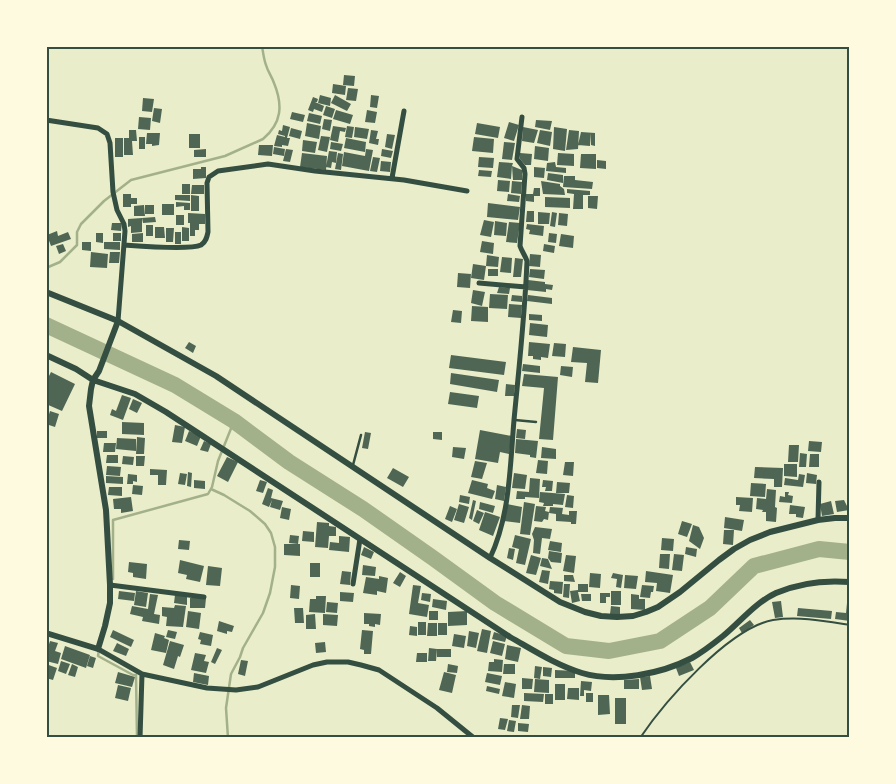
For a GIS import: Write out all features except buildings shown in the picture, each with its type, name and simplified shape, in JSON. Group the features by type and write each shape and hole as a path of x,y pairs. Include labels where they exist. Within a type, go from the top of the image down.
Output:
{"street":[{"path":"392,178 404,111"},
{"path":"490,558 501,528 507,492 526,287 527,261 520,246 525,174 524,168 517,159 522,117"},
{"path":"46,120 98,128 107,134 110,143 113,192 117,210 124,224 125,245 117,324 91,389 90,406 106,510 110,585 108,611 98,649"},
{"path":"125,245 176,247 202,244 207,238 208,232 207,183 209,177 218,171 268,164 316,171 392,178 466,191"},
{"path":"479,283 526,287"},
{"path":"46,292 117,324 216,376 490,558 560,602 585,612 601,616 633,616 658,607 734,549 750,540 777,530 818,520 850,518"},
{"path":"46,355 94,380 135,394 166,412 510,638 557,663 582,673 615,677 664,670 693,658 709,647 763,601 775,594 817,582 850,582"},
{"path":"818,520 819,482"},
{"path":"353,584 360,539"},
{"path":"110,585 204,597"},
{"path":"46,633 98,649 142,674 207,688 236,690 258,687 327,662 348,662 379,670 437,708 474,738"},
{"path":"140,738 142,674"}],"lane":[{"path":"514,420 536,422"},
{"path":"353,467 361,435"}],"path":[{"path":"640,738 666,703 684,684 724,646 755,626 773,620 795,618 850,625"}],"waterway":[{"path":"46,268 60,262 77,245 77,232 81,224 104,201 131,180 225,156 263,139 269,133 277,120 279,99 265,63 262,46"},
{"path":"46,325 175,385 234,421 289,462 363,509 495,603 566,646 609,651 660,641 710,608 754,566 819,549 850,552"},
{"path":"113,579 113,520 208,494 212,487 218,461 234,421"},
{"path":"211,489 250,511 265,524 271,533 275,547 275,567 270,593 263,613 231,674 226,708 228,738"},
{"path":"99,649 98,656 136,675 137,738"}]}
